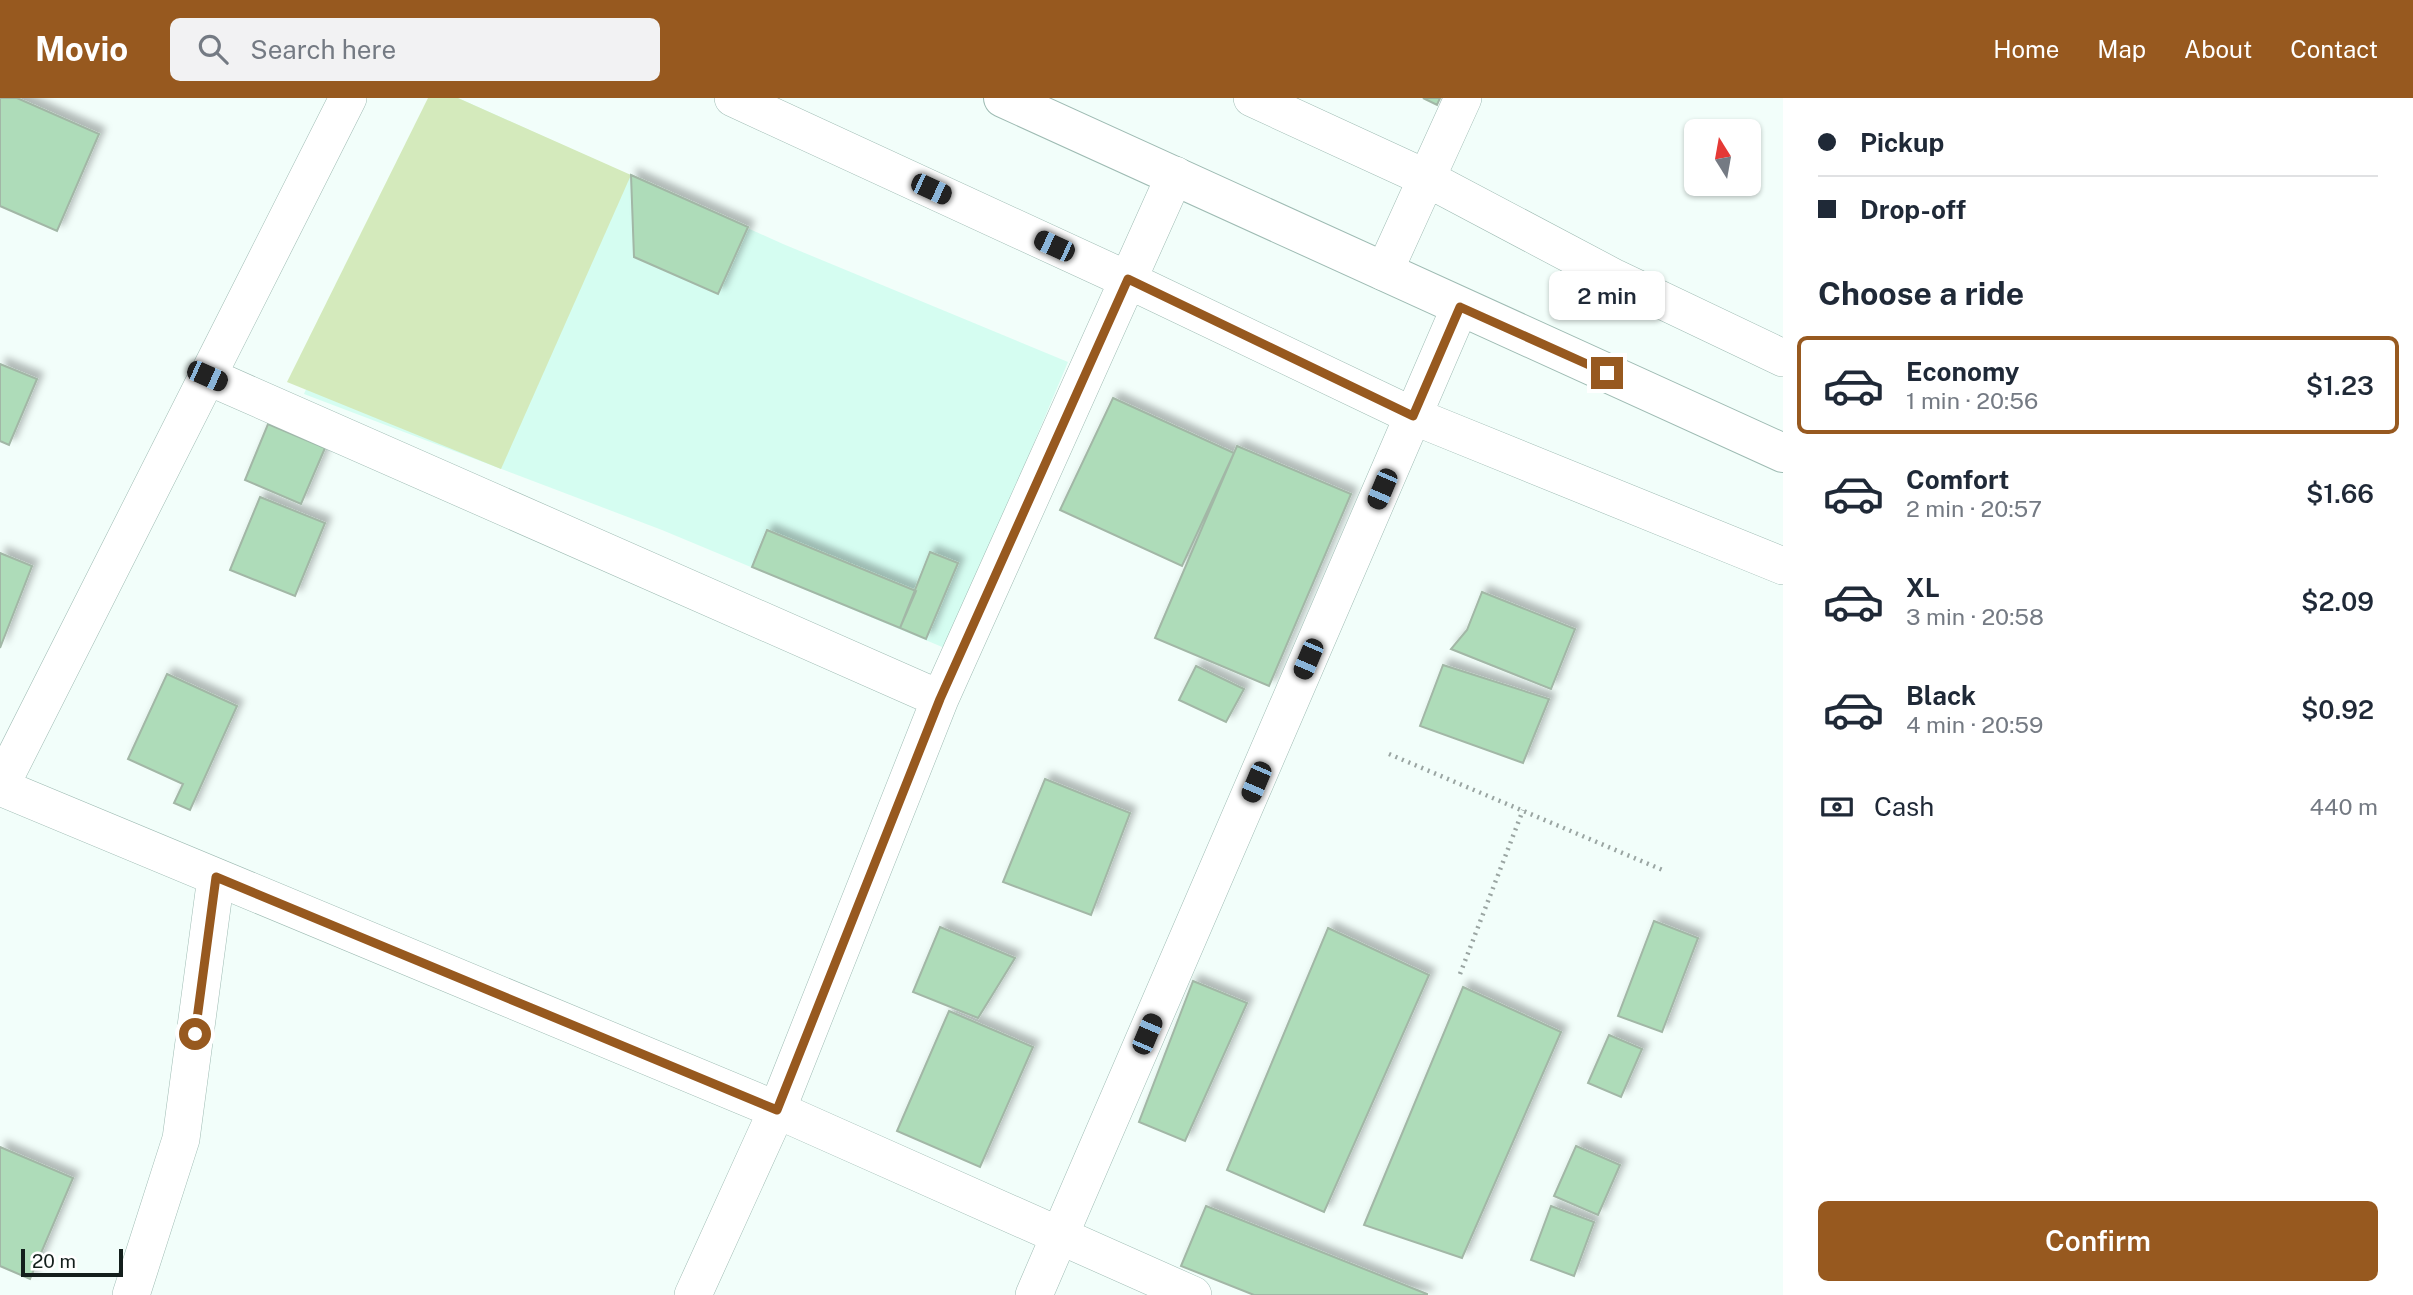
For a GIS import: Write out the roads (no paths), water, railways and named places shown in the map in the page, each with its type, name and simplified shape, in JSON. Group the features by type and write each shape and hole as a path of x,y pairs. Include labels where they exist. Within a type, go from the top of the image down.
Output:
{"main road":[{"path":"1003,98 1783,453"}],"street":[{"path":"348,98 0,787 777,1110 1193,1295"},
{"path":"733,98 1128,279 1413,416 1783,566"},
{"path":"1252,98 1426,178 1615,278 1783,358"},
{"path":"1384,272 1462,98"},
{"path":"693,1295 777,1110 940,699 1175,175"},
{"path":"1034,1295 1460,307"},
{"path":"207,376 940,699"},
{"path":"131,1295 181,1139 216,877"}]}
